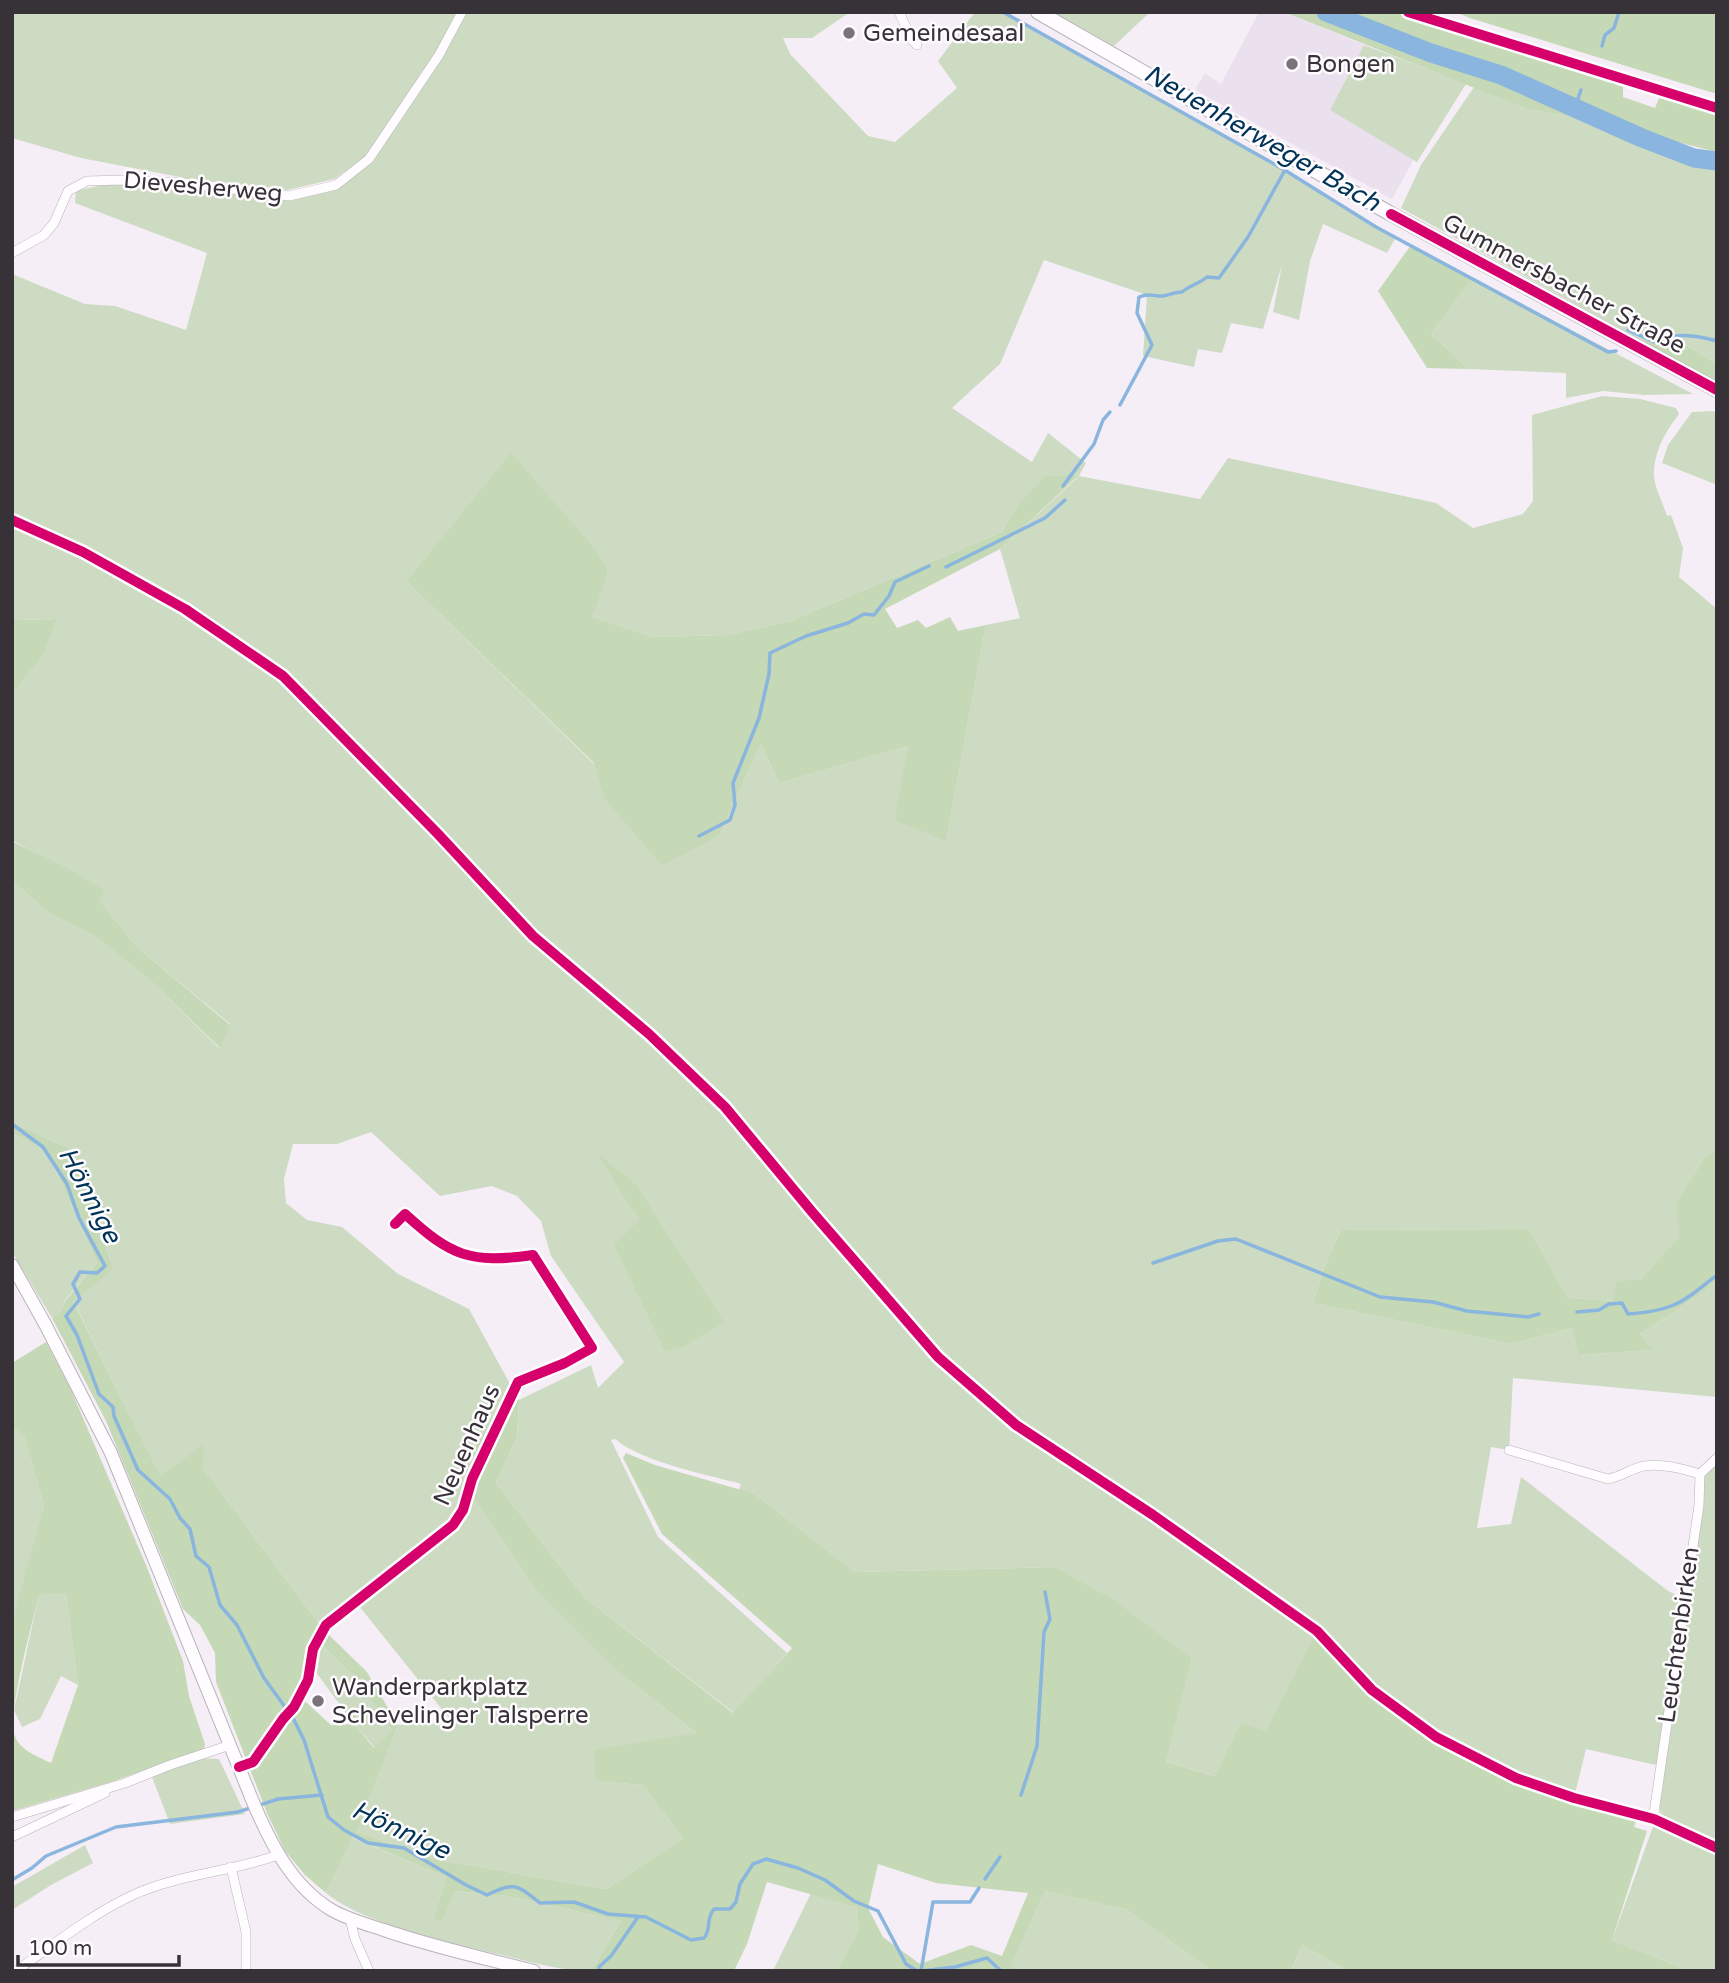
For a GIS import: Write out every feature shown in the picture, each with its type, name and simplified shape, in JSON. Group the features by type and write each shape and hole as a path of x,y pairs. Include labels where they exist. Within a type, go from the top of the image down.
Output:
{"main road":[{"name":"Gummersbacher Straße","path":"1038,12 1391,214 1717,390"},
{"path":"12,1265 111,1453 255,1808 278,1855 314,1897 329,1909 350,1919 458,1952 534,1971"}],"street":[{"name":"Dievesherweg","path":"12,253 44,235 54,223 68,191 87,181 184,183 289,196 336,185 369,159 439,55 462,12"},
{"path":"899,12 917,45"},
{"name":"Neuenhaus","path":"239,1767 253,1762 294,1707 308,1680 313,1649 326,1625 453,1525 463,1510 472,1479 518,1382 565,1363 592,1348 533,1255 477,1259 436,1242 405,1214 395,1224"},
{"path":"1509,1450 1608,1479 1617,1478 1644,1466 1678,1468 1700,1474 1717,1458"},
{"name":"Leuchtenbirken","path":"1700,1474 1699,1505 1654,1819 1717,1848"},
{"path":"12,1837 125,1783 230,1745"},
{"path":"12,1816 125,1783"},
{"path":"16,1971 86,1923 133,1895 183,1878 251,1864 278,1855"},
{"path":"230,1867 246,1932 246,1971"},
{"path":"350,1919 355,1939 369,1971"}],"shaded area":[{"path":"1259,12 1284,12 1364,45 1330,110 1414,159 1392,199 1195,90 1205,73 1221,84"}],"green space":[{"path":"12,12 457,12 436,53 366,156 334,179 288,190 185,178 81,158 12,138"},
{"path":"466,12 850,12 812,38 783,38 790,54 868,136 895,142 957,88 938,61 975,12 1005,12 1282,168 1396,237 1387,253 1323,224 1310,261 1299,320 1273,312 1282,265 1263,329 1231,323 1222,353 1198,349 1194,367 1143,356 1147,295 1044,260 1000,364 952,408 1032,462 1048,433 1086,463 1079,476 1200,499 1228,458 1436,503 1473,528 1523,514 1533,501 1532,415 1602,396 1640,399 1676,408 1679,414 1658,449 1654,479 1667,516 1671,515 1683,548 1679,577 1717,609 1717,1150 1704,1158 1676,1202 1681,1237 1640,1280 1613,1301 1568,1298 1529,1229 1341,1230 1325,1265 1313,1303 1511,1344 1572,1328 1578,1355 1652,1350 1640,1334 1707,1290 1717,1265 1717,1397 1513,1378 1509,1450 1491,1447 1477,1528 1511,1524 1521,1477 1668,1591 1684,1599 1660,1766 1586,1749 1574,1798 1520,1778 1467,1754 1394,1709 1365,1683 1318,1631 1266,1732 1241,1724 1216,1776 1166,1762 1192,1659 1054,1567 855,1572 755,1494 739,1490 741,1484 657,1461 615,1439 611,1440 658,1537 787,1653 734,1713 584,1597 496,1483 517,1437 519,1400 591,1365 598,1388 624,1362 551,1256 541,1221 517,1196 492,1186 440,1196 371,1132 337,1144 293,1144 284,1179 286,1203 307,1220 342,1227 398,1274 469,1309 510,1384 463,1469 622,1675 697,1734 596,1781 642,1785 683,1838 606,1889 439,1860 357,1832 398,1725 453,1723 355,1601 323,1629 203,1468 203,1445 160,1477 73,1300 114,1270 70,1149 12,1122 12,880 47,912 95,936 152,982 219,1048 230,1024 137,947 100,901 103,890 12,840 12,694 44,655 57,619 12,620 12,520 23,524 12,519 12,274 85,304 115,306 186,330 207,253 75,203 76,191 111,183 288,198 337,188 371,162","holes":["511,454 608,573 591,617 653,637 728,635 790,621 1002,532 1018,505 1078,477 1000,549 1020,618 986,625 946,841 908,746 779,783 761,744 719,836 606,799 593,763 406,581","600,1156 724,1322 624,1198"]},
{"path":"1054,12 1150,12 1114,46"},
{"path":"1284,12 1395,12 1623,85 1623,97 1655,108 1660,96 1717,113 1717,152 1585,119 1527,109"},
{"path":"1455,12 1717,12 1717,94 1470,18"},
{"path":"1364,45 1466,84 1417,162 1330,110"},
{"path":"1474,87 1527,109 1585,119 1658,152 1717,167 1717,364 1686,345 1639,339 1401,208 1421,165"},
{"path":"1411,245 1473,278 1431,334 1468,369 1427,368 1378,291"},
{"path":"1473,278 1693,394 1644,395 1603,391 1566,398 1566,373 1468,369 1431,334"},
{"path":"1639,339 1686,345 1717,364 1717,384"},
{"path":"1692,412 1717,413 1717,485 1662,463 1668,445"},
{"path":"511,453 596,550 608,573 592,617 653,637 728,635 790,621 1002,532 1018,505 1045,476 1078,476 1000,549 885,609 897,628 918,620 926,628 950,617 958,631 986,625 946,841 895,820 908,746 779,783 761,744 719,836 662,865 605,799 593,762 406,581"},
{"path":"57,619 44,655 12,694 12,620"},
{"path":"12,841 104,890 100,901 137,947 230,1025 220,1048 152,982 95,936 47,912 12,880"},
{"path":"12,1122 70,1149 114,1270 73,1301 160,1476 204,1444 203,1468 323,1629 308,1647 303,1675 296,1693 331,1725 354,1724 374,1748 392,1730 357,1680 321,1644 328,1634 367,1672 398,1725 357,1832 439,1860 606,1889 683,1838 642,1785 596,1781 594,1750 696,1733 622,1675 539,1593 477,1501 463,1469 510,1384 519,1400 517,1437 496,1483 584,1597 733,1713 792,1648 662,1534 623,1458 626,1453 655,1465 755,1494 855,1572 1054,1567 1114,1600 1192,1659 1166,1762 1215,1776 1241,1723 1266,1731 1317,1631 1372,1690 1431,1734 1531,1782 1637,1818 1634,1827 1647,1831 1612,1940 1690,1971 1348,1971 1302,1945 1291,1971 1212,1971 1127,1910 1045,1891 1012,1965 1017,1971 837,1971 859,1929 856,1907 767,1882 747,1944 734,1971 591,1971 621,1921 508,1896 455,1891 442,1921 433,1920 446,1877 352,1837 326,1893 305,1875 285,1851 267,1813 216,1682 215,1653 200,1625 183,1609 106,1421 52,1318 97,1263 47,1151 12,1133","holes":["878,1864 936,1883 1028,1893 1002,1956 971,1945 920,1964 883,1937 868,1908"]},
{"path":"12,1133 47,1151 97,1263 52,1318 12,1252"},
{"path":"1717,1150 1717,1265 1707,1290 1640,1334 1653,1350 1578,1355 1572,1328 1511,1344 1313,1303 1325,1265 1341,1230 1529,1229 1568,1298 1613,1301 1616,1281 1640,1280 1680,1237 1676,1202 1704,1158"},
{"path":"598,1154 636,1185 724,1322 683,1347 665,1351 614,1245 640,1219"},
{"path":"46,1342 71,1390 146,1565 183,1661 189,1696 205,1744 204,1749 111,1782 12,1811 12,1623 44,1505 24,1436 12,1427 12,1363","holes":["66,1593 78,1685 51,1763 24,1748 16,1739 13,1722 22,1665 39,1594"]},
{"path":"12,1427 24,1436 44,1505 22,1593 66,1593 78,1685 61,1676 40,1719 22,1727 14,1710 39,1594 21,1594 12,1623"},
{"path":"1717,1462 1717,1845 1672,1826 1661,1816 1659,1801 1704,1477"},
{"path":"321,1644 357,1680 392,1730 375,1748 313,1668"},
{"path":"200,1758 219,1759 245,1814 170,1824 152,1777"},
{"path":"1654,1824 1717,1849 1717,1971 1690,1971 1612,1940"},
{"path":"351,1837 446,1877 433,1920 442,1920 454,1891 508,1896 621,1921 591,1971 548,1966 412,1932 364,1915 326,1893"},
{"path":"85,1845 93,1863 12,1910 12,1887"},
{"path":"1045,1891 1127,1910 1212,1971 1017,1971 1012,1965"},
{"path":"811,1893 856,1907 859,1929 837,1971 773,1971"},
{"path":"1302,1945 1348,1971 1291,1971"}],"waterway":[{"name":"Neuenherweger Bach","path":"1003,12 1283,169 1376,227 1608,352 1616,351"},
{"path":"1326,12 1431,53 1501,75 1642,138 1694,158 1717,161"},
{"path":"1602,46 1605,35 1614,28 1619,12"},
{"path":"1575,107 1581,90"},
{"path":"1120,405 1152,345 1137,313 1139,297 1182,292 1207,277 1219,278 1248,237 1285,170"},
{"name":"Neuenherweger Bach","path":"1628,330 1654,342 1685,335 1717,341"},
{"path":"1063,486 1094,444 1103,420 1110,412"},
{"path":"946,567 1045,518 1065,500"},
{"path":"699,836 730,820 735,805 733,783 759,718 769,674 770,653 806,636 848,623 864,614 874,615 889,596 895,582 929,566"},
{"name":"Hönnige","path":"12,1124 43,1147 67,1184 79,1218 105,1266 97,1273 80,1272 73,1284 80,1299 66,1316 77,1335 99,1394 113,1407 114,1416 138,1470 170,1499 180,1518 190,1529 196,1556 209,1567 220,1605 237,1625 264,1678 293,1718 304,1740 328,1817 344,1830 368,1843 404,1848 487,1895 515,1887 540,1903 574,1902 608,1914 646,1917 691,1940 704,1938 714,1909 730,1909 736,1902 740,1884 753,1864 766,1859 798,1868 825,1880 854,1901 878,1911 906,1964 917,1971"},
{"path":"1153,1263 1218,1241 1236,1239 1380,1297 1433,1302 1467,1311 1528,1317 1539,1314"},
{"path":"1577,1312 1599,1310 1609,1304 1622,1303 1628,1314 1656,1311 1685,1299 1717,1275"},
{"path":"1021,1795 1037,1746 1044,1632 1050,1619 1045,1592"},
{"path":"12,1880 46,1856 116,1827 238,1812 278,1799 322,1795"},
{"path":"985,1879 1000,1857"},
{"path":"921,1971 933,1902 970,1902 979,1888"},
{"path":"599,1971 599,1967 611,1956 638,1917"},
{"name":"Hönnige","path":"922,1971 955,1967 987,1958 1001,1971"}],"cycle path":[{"path":"1408,12 1717,108"},
{"path":"1391,214 1717,390"},
{"path":"12,520 83,552 185,609 283,676 438,834 533,936 649,1034 725,1107 938,1357 1016,1425 1153,1515 1317,1631 1372,1690 1436,1737 1516,1778 1574,1798 1654,1819 1717,1848"},
{"path":"239,1767 253,1762 294,1707 308,1680 313,1649 326,1625 453,1525 463,1510 472,1479 518,1382 565,1363 592,1348 533,1255 493,1258 463,1254 449,1248 405,1214 395,1224"}],"place":[{"name":"Gemeindesaal","path":"849,33"},
{"name":"Bongen","path":"1292,64"},
{"name":"Wanderparkplatz Schevelinger Talsperre","path":"318,1701"}]}
